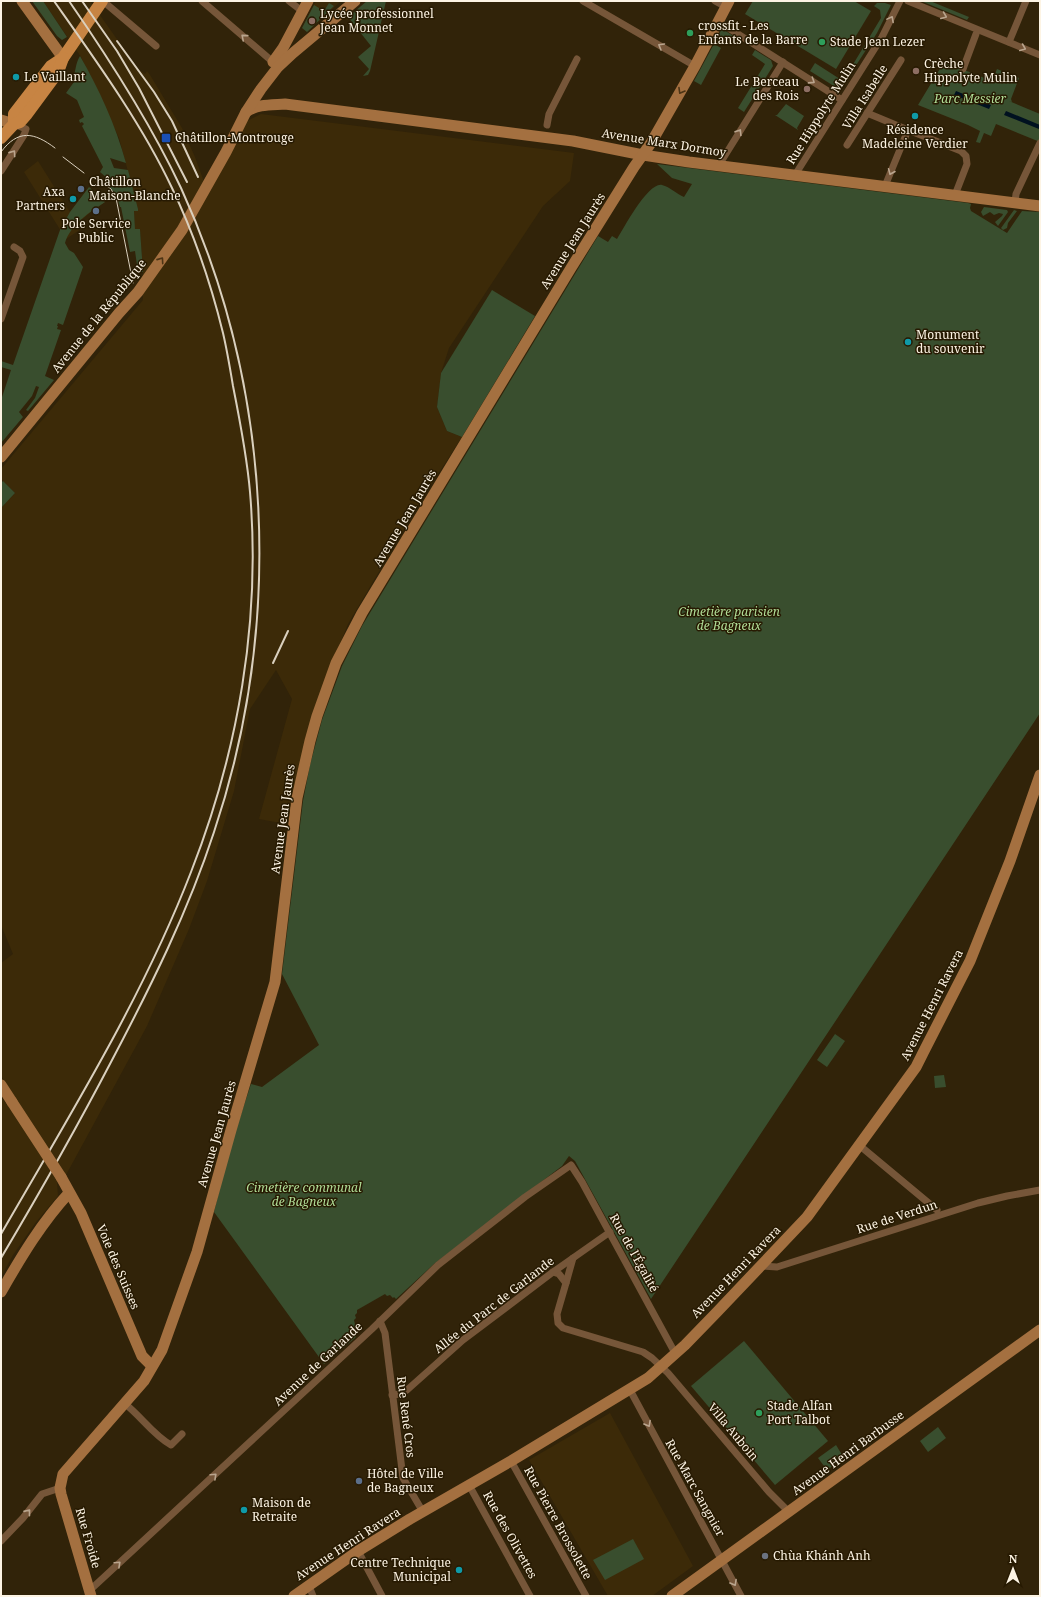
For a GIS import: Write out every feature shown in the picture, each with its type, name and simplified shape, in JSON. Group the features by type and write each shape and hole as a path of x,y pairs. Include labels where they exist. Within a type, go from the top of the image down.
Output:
{"main road":[{"path":"1,138 14,124 14,114 51,66 63,58 103,1"}],"street":[{"path":"22,1 63,58"},
{"path":"103,1 156,46"},
{"path":"202,1 273,62 283,48 308,1"},
{"path":"289,1 302,11"},
{"path":"261,89 278,67 355,1"},
{"path":"583,1 695,66"},
{"path":"715,1 727,4"},
{"name":"Rue Hippolyte Mulin","path":"795,175 882,37 900,1"},
{"path":"908,1 1040,55"},
{"path":"1009,42 1026,1"},
{"name":"Avenue Jean Jaurès","path":"60,1488 63,1474 144,1381 162,1350 197,1252 275,982 297,798 304,763 317,716 336,663 362,613 626,179 643,155 695,66 727,4"},
{"path":"719,22 842,100"},
{"path":"963,69 976,34"},
{"path":"283,48 307,41"},
{"path":"547,125 549,114 577,59"},
{"name":"Villa Isabelle","path":"847,145 901,60"},
{"path":"719,165 783,62"},
{"name":"Avenue de la République","path":"1,456 138,292 182,230 216,170 246,112 261,89"},
{"name":"Avenue Marx Dormoy","path":"261,89 266,98 285,104"},
{"name":"Avenue Marx Dormoy","path":"246,112 260,105 285,104 573,141 643,155 1040,206"},
{"path":"867,113 961,151 966,156 967,164 955,195"},
{"path":"1,120 26,129 24,135 1,171"},
{"path":"885,186 908,130"},
{"path":"1015,202 1016,194 1040,143"},
{"path":"1,319 23,257 20,251 14,247"},
{"name":"Avenue Henri Ravera","path":"294,1596 311,1591 358,1551 648,1378 675,1354 762,1266 807,1217 916,1066 940,1021 970,961 988,918 1040,775"},
{"name":"Avenue Henri Ravera","path":"1028,811 1040,787"},
{"name":"Voie des Suisses","path":"1,1085 61,1177 81,1213 142,1356 152,1366"},
{"path":"859,1145 937,1210"},
{"name":"Rue de l'Égalité","path":"571,1165 610,1232 675,1354"},
{"name":"Avenue de Garlande","path":"90,1593 438,1265 525,1197 571,1165"},
{"name":"Rue de Verdun","path":"762,1266 777,1267 978,1203 1040,1190"},
{"path":"1,1292 20,1259 69,1192"},
{"name":"Allée du Parc de Garlande","path":"392,1395 400,1394 407,1390 463,1340 553,1272 610,1232"},
{"name":"Villa Auboin","path":"573,1258 556,1314 558,1323 563,1328 643,1352 652,1358 668,1373 769,1492 790,1512"},
{"path":"553,1272 559,1274 566,1284"},
{"name":"Rue René Cros","path":"380,1321 385,1333 403,1478 423,1512"},
{"name":"Avenue Henri Barbusse","path":"672,1596 1040,1330"},
{"name":"Rue Marc Sangnier","path":"630,1390 742,1596"},
{"path":"124,1404 136,1412 161,1440 171,1445 182,1434"},
{"name":"Rue Pierre Brossolette","path":"511,1461 586,1596"},
{"name":"Rue des Olivettes","path":"470,1485 530,1596"},
{"path":"1,1540 23,1518 42,1494 60,1488"},
{"name":"Rue Froide","path":"60,1488 90,1593"},
{"path":"358,1551 382,1596"}],"shaded area":[{"path":"43,1 90,1 138,69 145,74 147,71 150,75 182,128 195,157 208,193 247,121 261,114 574,153 570,181 543,206 449,348 441,373 437,407 447,431 462,437 422,499 348,624 327,677 291,825 259,819 292,699 276,670 250,709 234,791 207,881 189,929 147,1026 66,1175 57,1182 58,1196 36,1222 13,1255 1,1277 1,1097 7,1105 11,1091 1,1076 1,963 13,954 1,925 1,508 15,493 1,479 1,469 143,300 140,229 135,229 134,211 138,211 138,209 119,138 81,57"},
{"name":"Lycée professionnel Jean Monnet","path":"316,1 341,1 307,32 302,28"},
{"path":"38,161 70,212 89,187 105,202 78,223 81,229 66,239 24,172"},
{"path":"610,1413 693,1566 652,1596 608,1596 529,1460"}],"green space":[{"path":"32,1 43,1 67,37 62,40 57,36"},
{"path":"367,1 386,1 370,71 368,75 363,76 369,69 358,57 371,46 348,17"},
{"name":"Stade Jean Lezer","path":"753,1 854,1 871,11 836,69 745,14"},
{"path":"921,1 930,1 969,17 967,20"},
{"name":"Lycée professionnel Jean Monnet","path":"329,3 334,6 307,32 302,28 314,5 324,11"},
{"path":"877,3 891,5 877,33 842,87 837,88 810,71 815,63 843,81 881,18 880,10 874,6"},
{"path":"721,30 724,30 735,37 733,41 725,38 722,44 716,40"},
{"path":"714,44 721,48 701,85 694,81"},
{"path":"755,50 771,60 773,66 744,112 738,108 765,64 752,55"},
{"path":"80,56 94,81 106,108 126,163 110,158 114,168 128,170 138,209 138,211 134,211 135,229 140,229 143,272 138,272 135,251 130,252 121,207 116,194 104,182 107,178 100,172 103,167 82,126 84,124 82,122 80,123 79,120 84,117 77,100 66,93 74,82 72,81"},
{"name":"Parc Messier","path":"944,62 992,81 997,69 1019,78 1011,99 1012,102 1009,101 1040,114 1040,142 996,124 991,136 984,133 980,143 976,142 980,131 918,105"},
{"path":"786,104 804,116 797,128 798,130 775,115 777,115"},
{"name":"Cimetière parisien de Bagneux","path":"657,164 968,203 971,204 971,211 1007,233 1022,211 1040,212 1040,713 651,1299 575,1161 569,1156 562,1166 434,1264 396,1299 385,1294 357,1310 355,1315 356,1318 354,1320 357,1334 355,1338 324,1364 214,1212 228,1154 251,1084 262,1087 319,1045 282,974 303,801 310,765 322,720 342,666 362,626 598,236 608,242 612,236 617,239 643,198 656,186 665,186 684,197 692,184 672,178"},
{"path":"89,187 105,202 87,215 71,230 65,243 83,267 63,325 58,323 57,326 57,329 61,330 45,376 54,380 28,411 26,410 35,398 39,387 36,386 32,396 19,412 23,417 1,443 1,400 11,370 1,367 1,361 13,365 60,230 70,212"},
{"path":"984,207 1007,210 1008,212 998,226 995,222 1003,214 999,213 994,215 990,212 983,216 981,212"},
{"path":"1014,210 1017,211 1008,223 1007,228 1003,230 1001,228"},
{"path":"492,290 535,316 462,437 447,431 437,407 441,373"},
{"path":"3,481 15,493 1,508 1,483"},
{"path":"835,1034 845,1041 827,1067 817,1060"},
{"path":"944,1075 946,1087 935,1088 934,1076"},
{"name":"Stade Alfan Port Talbot","path":"744,1341 828,1441 775,1485 691,1386"},
{"path":"938,1427 946,1438 928,1452 920,1441"},
{"path":"836,1445 844,1458 827,1470 818,1458"},
{"path":"633,1539 644,1559 605,1580 593,1560"}],"water":[{"path":"956,91 991,105 989,109 954,95"},
{"path":"1006,111 1040,125 1039,129 1004,115"}],"tram line":[{"path":"1,152 14,139 26,135 40,139 55,148"},
{"path":"63,157 84,173"},
{"path":"95,178 111,189 116,198 133,283"}],"railway":[{"path":"1,1234 78,1101 127,1011 172,919 191,872 222,780 233,733 249,637 252,589 253,540 249,479 245,452 223,333 201,259 180,205 147,140 117,92 54,1"},
{"path":"1,1258 71,1137 126,1034 154,978 204,862 236,753 251,671 259,589 258,507 250,425 235,344 212,265 181,188 169,163 143,115 69,1"},
{"path":"82,1 117,51 139,88 187,182"},
{"path":"117,41 154,92 172,121 198,177"},
{"path":"273,663 288,631"}],"place":[{"name":"Lycée professionnel Jean Monnet","path":"312,21"},
{"name":"crossfit - Les Enfants de la Barre","path":"690,33"},
{"name":"Stade Jean Lezer","path":"822,42"},
{"name":"Crèche Hippolyte Mulin","path":"916,71"},
{"name":"Le Vaillant","path":"16,77"},
{"name":"Le Berceau des Rois","path":"807,89"},
{"name":"Résidence Madeleine Verdier","path":"915,116"},
{"name":"Châtillon-Montrouge","path":"166,138"},
{"name":"Châtillon Maison-Blanche","path":"81,189"},
{"name":"Axa Partners","path":"73,199"},
{"name":"Pole Service Public","path":"96,211"},
{"name":"Monument du souvenir","path":"908,342"},
{"name":"Stade Alfan Port Talbot","path":"759,1413"},
{"name":"Hôtel de Ville de Bagneux","path":"359,1481"},
{"name":"Maison de Retraite","path":"244,1510"},
{"name":"Chùa Khánh Anh","path":"765,1556"},
{"name":"Centre Technique Municipal","path":"459,1570"}],"park label":[{"name":"Cimetière communal de Bagneux","path":"304,1195"}]}
